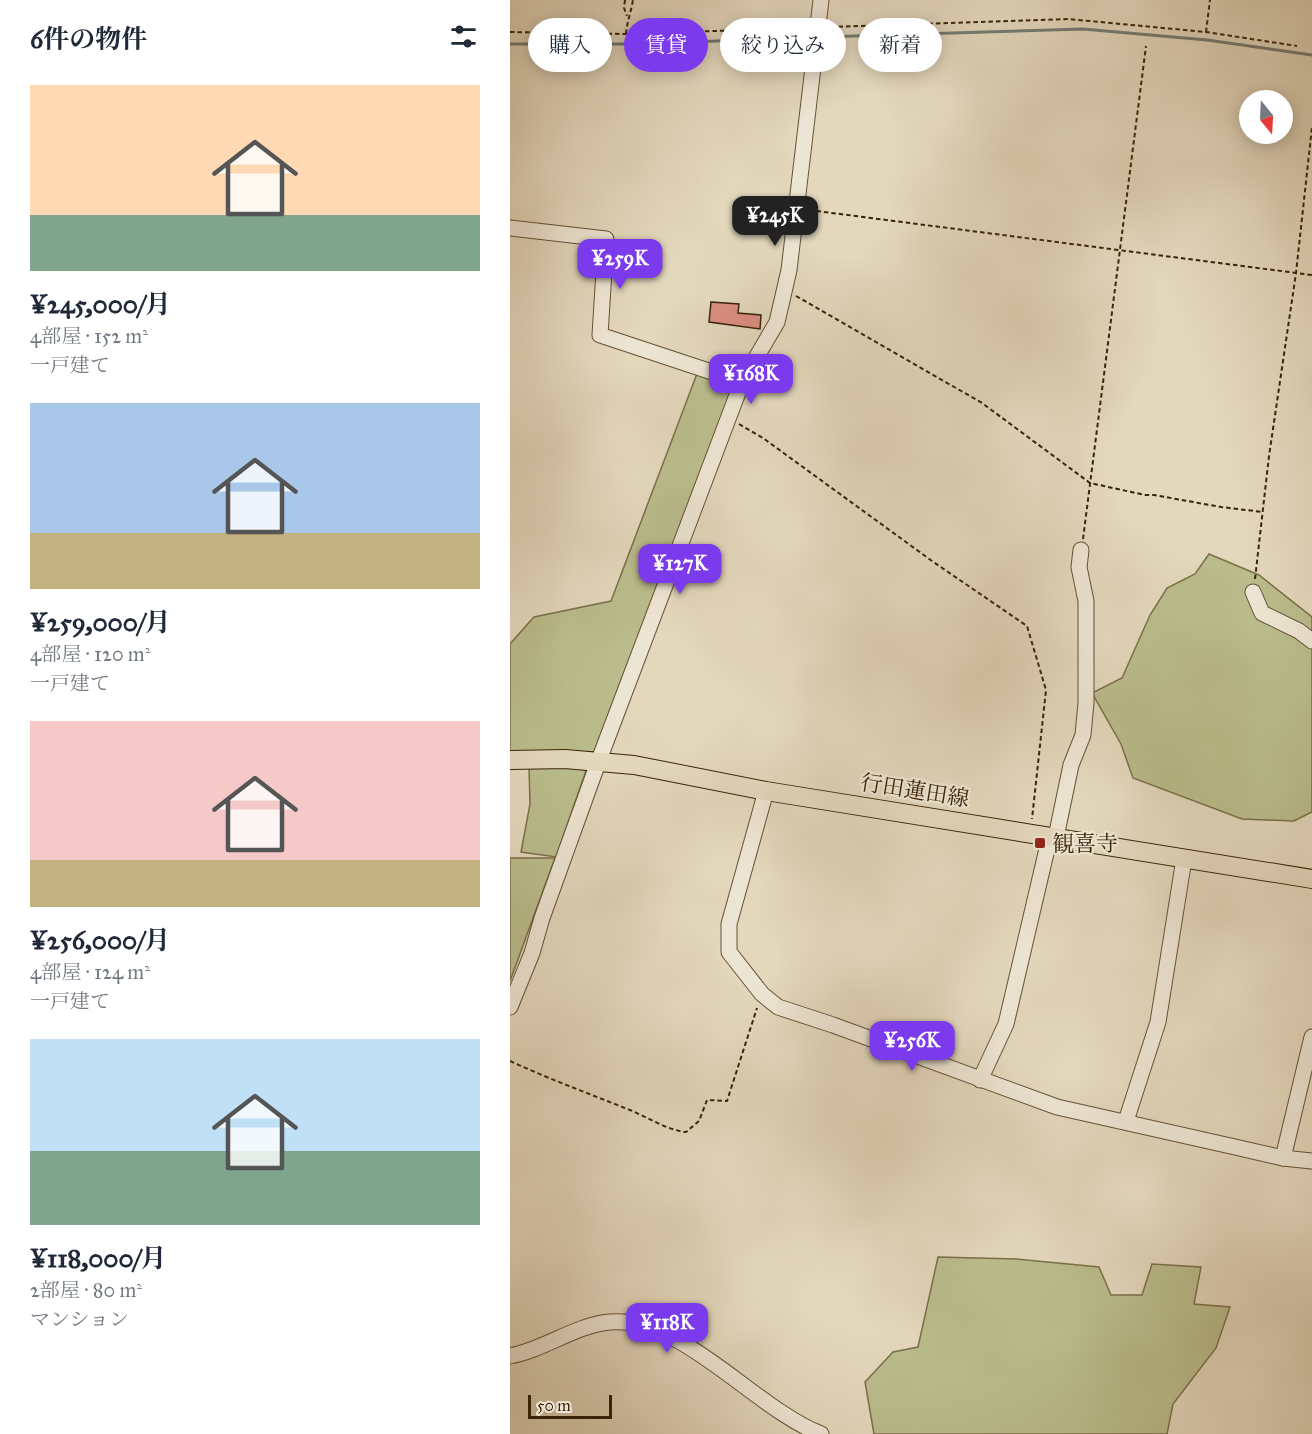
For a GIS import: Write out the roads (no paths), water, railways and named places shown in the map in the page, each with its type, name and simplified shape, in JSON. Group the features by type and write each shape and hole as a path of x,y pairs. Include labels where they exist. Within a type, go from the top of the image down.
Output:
{"main road":[{"name":"行田蓮田線","path":"510,760 599,760 634,765 766,791 1312,879"}],"street":[{"path":"510,1007 532,953 542,918 599,760 742,382 777,322 785,290 821,0"},
{"path":"510,228 606,239 600,335 742,382"},
{"path":"980,1080 1006,1024 1071,765 1083,735 1086,703 1086,601 1079,567 1081,550"},
{"path":"1253,592 1262,613 1299,631 1312,641"},
{"path":"766,791 729,924 729,952 762,994 778,1007 1057,1107 1283,1158 1312,1161"},
{"path":"1126,1121 1158,1022 1184,859"},
{"path":"1283,1158 1312,1037"},
{"path":"510,1356 572,1333 608,1323 633,1322 646,1325 717,1366 776,1410 820,1434"}],"waterway":[{"path":"846,36 1083,29 1207,40 1312,55"},
{"path":"510,44 645,44 720,41"}],"place":[{"name":"観喜寺","path":"1040,843"}]}
